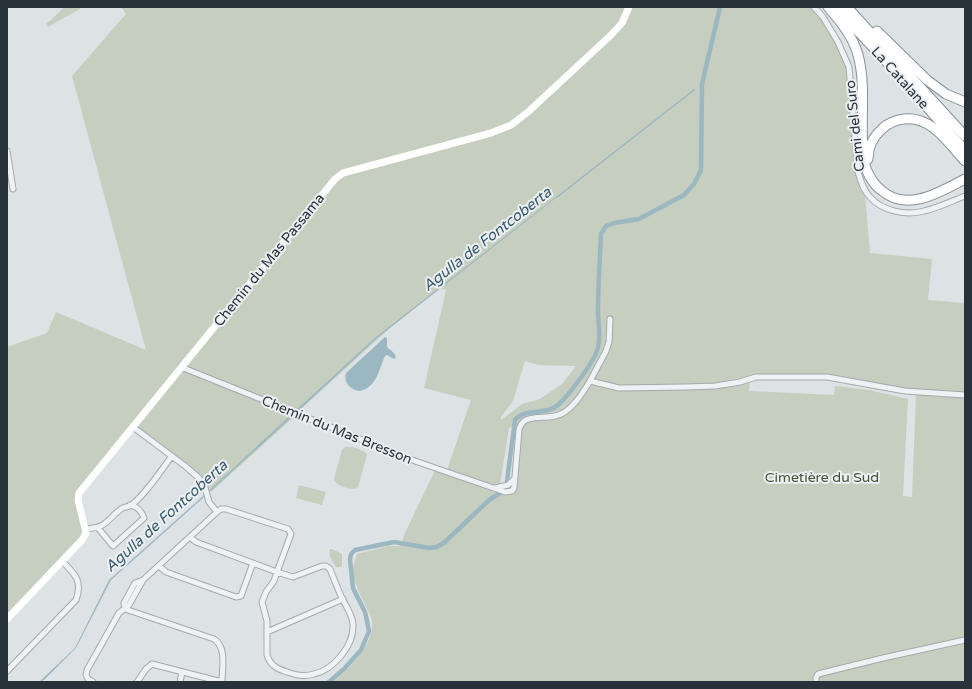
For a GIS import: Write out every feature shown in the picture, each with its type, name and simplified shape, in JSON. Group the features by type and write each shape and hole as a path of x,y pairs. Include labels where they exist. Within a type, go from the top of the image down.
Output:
{"highway":[{"path":"828,7 848,33 858,56 862,89 864,159 868,172 874,182 885,194 906,201 927,197 965,179"},
{"name":"La Catalane","path":"835,7 896,72 965,150"},
{"path":"848,7 860,14 927,80 946,94 965,102"},
{"name":"La Catalane","path":"848,7 965,136"},
{"path":"868,172 868,156 871,143 876,134 884,127 898,120 909,118 929,124 941,134 965,161"}],"street":[{"name":"Chemin du Mas Passama","path":"85,529 78,500 79,493 335,179 343,173 491,133 511,125 528,112 610,36 622,23 629,7"},
{"name":"Cami del Suro","path":"814,7 823,17 838,42 849,67 858,172 862,186 870,198 887,209 906,213 923,211 965,196"},
{"path":"7,151 13,189"},
{"path":"610,319 609,342 590,382 619,388 686,387 714,386 756,377 827,377 905,391 965,395"},
{"name":"Chemin du Mas Bresson","path":"182,367 415,461 509,492 514,488 513,480 519,430 522,424 526,420 556,417 565,412 590,382"},
{"path":"133,427 199,478 204,484 209,502 217,512"},
{"path":"7,619 82,540 86,533 85,529 98,528 122,509 130,506 142,494 172,456"},
{"path":"98,528 113,546 144,518 139,510 134,506 130,506"},
{"path":"125,609 124,603 135,583 143,580 217,512 221,509 226,509 288,529 291,534 277,572 274,581 266,592 262,602 267,620 267,655 271,663 276,668 303,676 324,671 344,653 350,641 353,630 352,616 330,569 326,566 322,566 293,577 277,572 196,542 190,537"},
{"path":"7,671 76,600 79,586 77,577 62,560"},
{"path":"159,566 166,572 236,597 241,596 253,563"},
{"path":"267,632 343,599"},
{"path":"90,681 86,675 87,670 119,613 125,609"},
{"path":"125,609 218,642 222,649 222,682 152,664 146,669 137,682"},
{"path":"816,682 818,674 965,640"},
{"path":"180,682 182,672"}],"green space":[{"path":"64,7 83,7 48,27 46,23"},
{"path":"121,7 627,7 620,22 527,110 510,123 490,130 342,171 77,491 82,529 81,536 7,616 7,347 47,333 56,312 146,350 72,76 126,14"},
{"path":"632,7 811,7 821,19 836,43 847,68 856,172 860,187 865,194 870,253 932,259 928,300 965,303 965,393 905,389 827,375 756,375 714,383 686,385 619,386 589,379 578,395 564,410 556,415 525,418 519,425 509,428 500,484 496,485 447,470 471,400 424,388 446,290 440,288 390,328 299,411 186,366 337,181 344,175 512,127 612,38","holes":["525,361 538,365 576,366 562,384 540,399 522,404 501,420 501,417 513,401"]},
{"path":"182,370 295,416 212,491 196,473 137,427"},
{"name":"Cimetière du Sud","path":"750,381 749,391 834,395 835,386 869,390 908,399 903,496 912,497 916,394 965,397 965,682 333,682 340,677 354,662 367,644 371,635 371,617 353,575 353,567 357,554 389,546 401,546 404,535 435,470 502,495 510,495 516,491 521,430 523,424 527,422 557,418 567,413 591,384 619,390 686,389"},
{"path":"345,447 358,449 365,452 367,455 358,487 355,489 346,488 337,484 334,479 342,450"},
{"path":"299,485 326,492 322,505 296,498"},
{"path":"332,549 342,554 341,567 336,567 330,557 329,550"}],"water":[{"path":"557,196 377,338 296,413 294,412 376,337"},
{"path":"385,337 387,338 387,347 396,357 394,359 387,355 385,356 377,377 366,389 360,391 351,388 345,377 346,373"},
{"path":"293,413 295,414 111,580 76,648 44,680 39,682 75,648 109,580"}],"waterway":[{"path":"507,481 515,420 524,414 548,410 558,405 581,378 596,353 599,338 598,301 601,234 606,226 614,223 639,219 684,195 694,184 701,170 702,84 720,7"},
{"name":"Agulla de Fontcoberta","path":"557,197 694,90"},
{"path":"329,682 344,669 361,650 369,631 365,612 353,588 350,560 351,554 355,550 394,542 429,548 437,547 445,542 489,500 500,493"}]}
